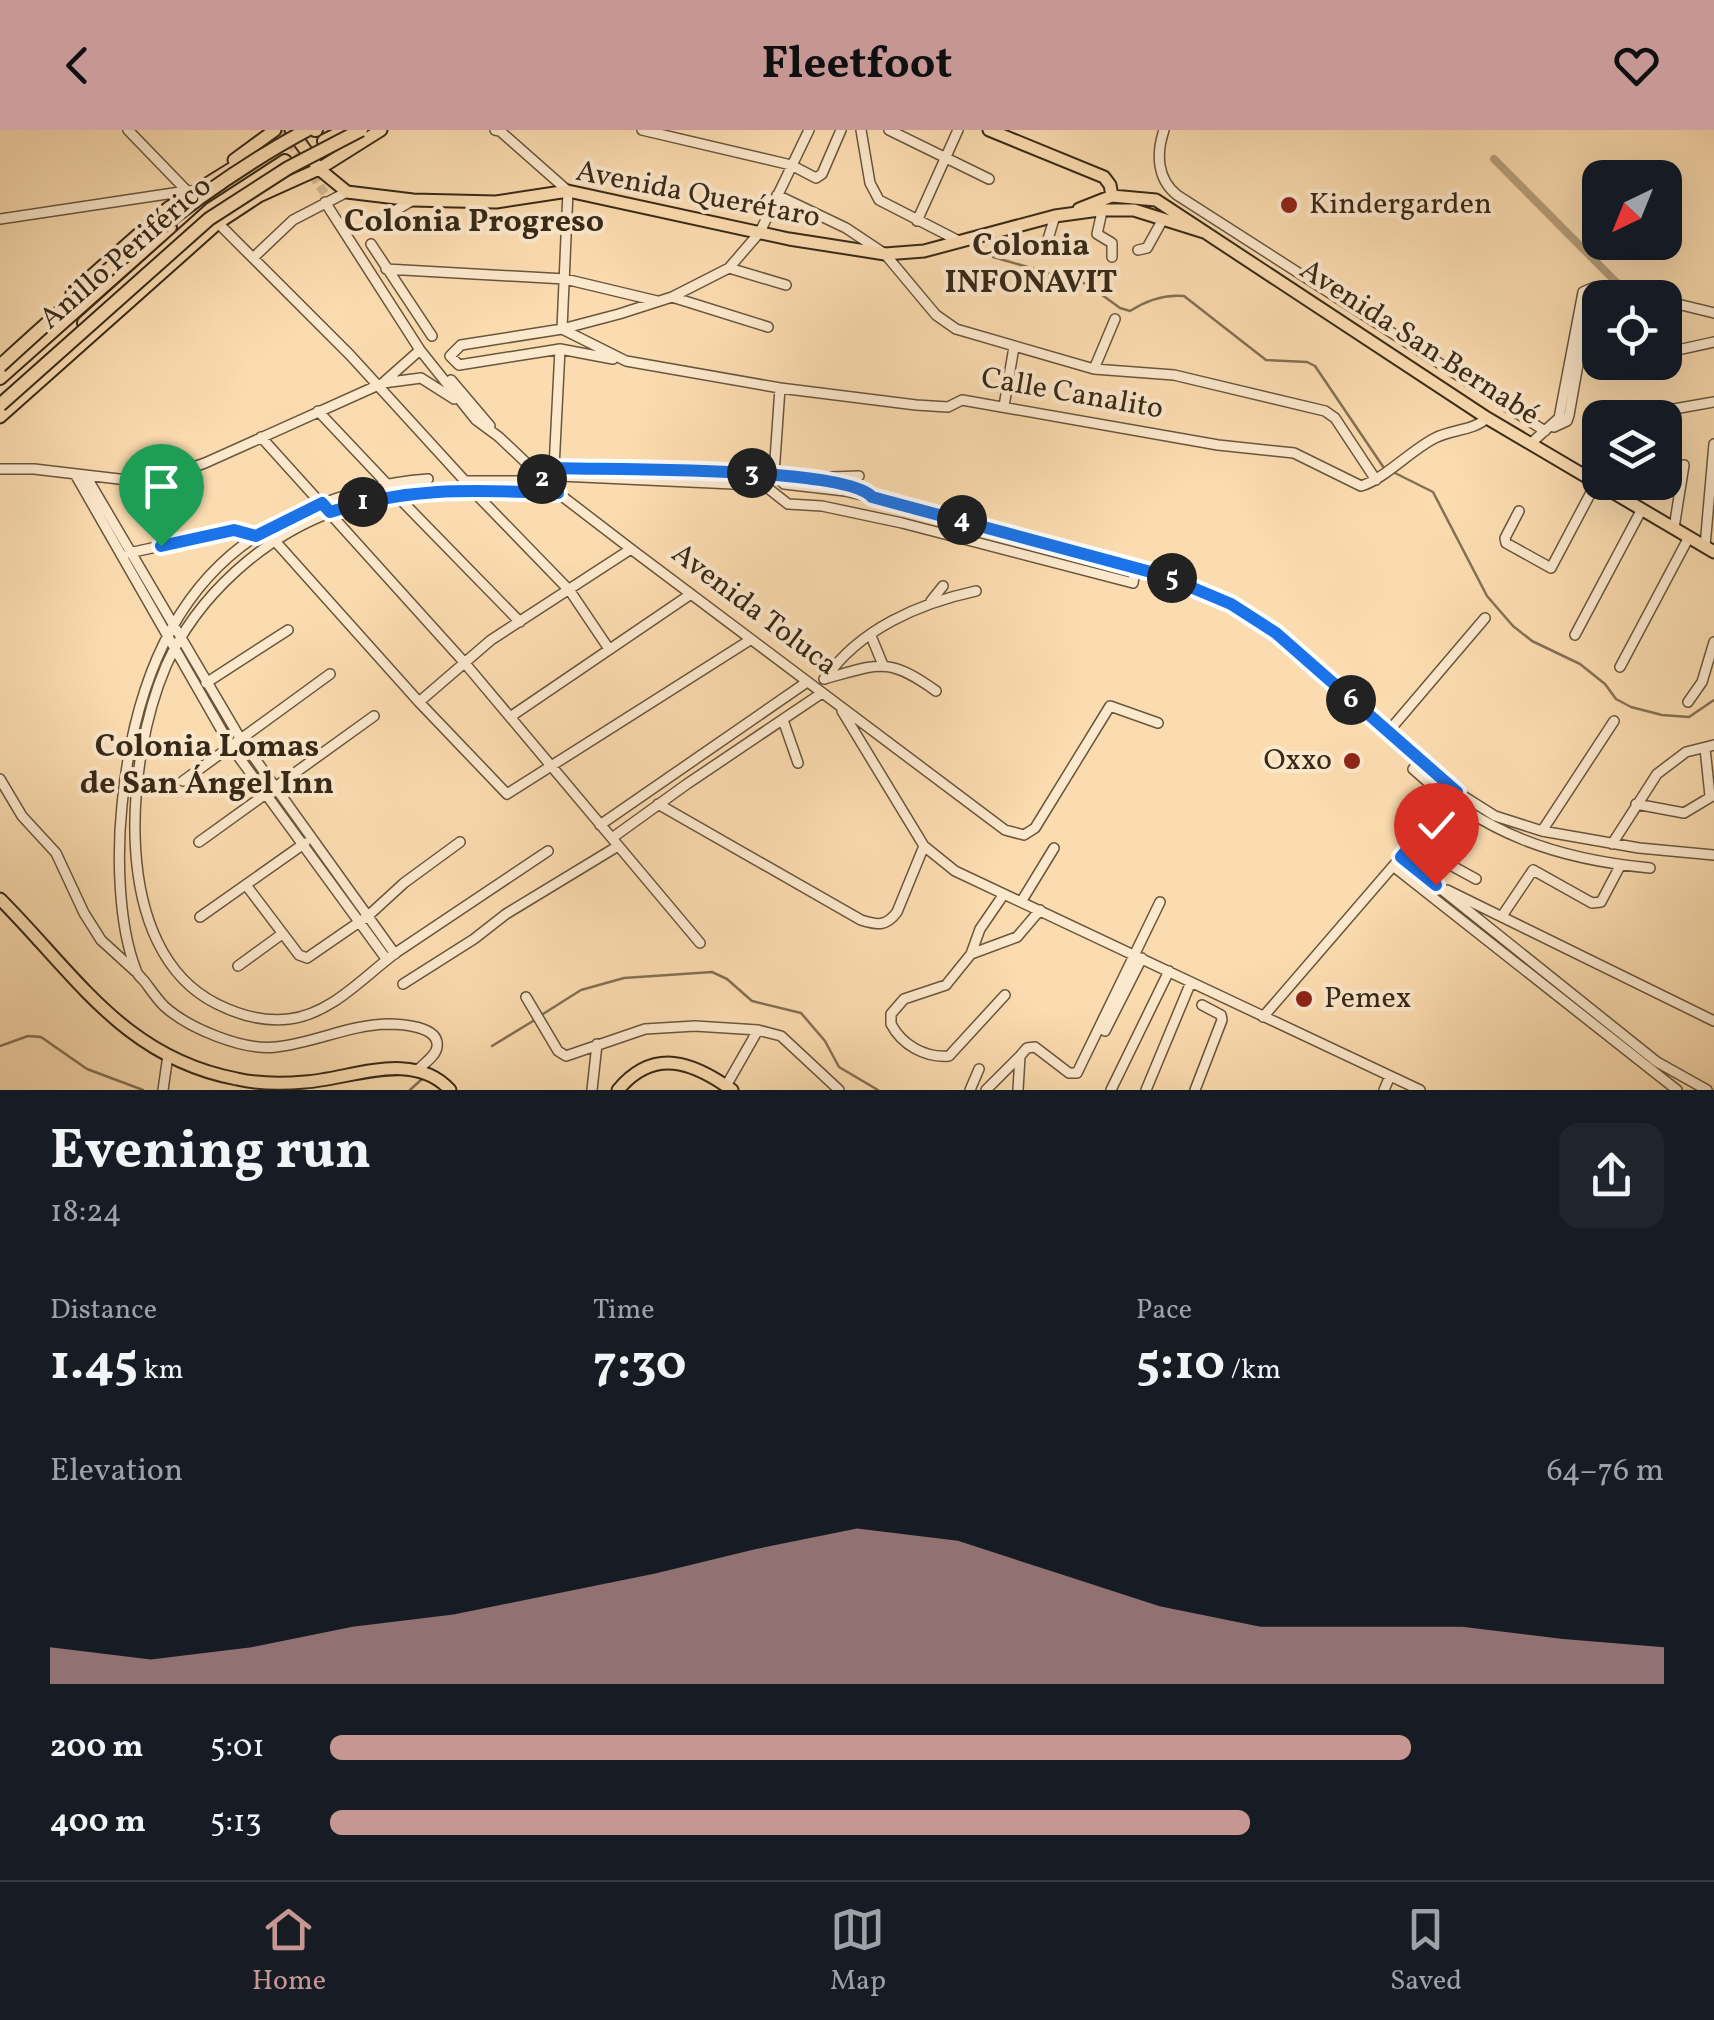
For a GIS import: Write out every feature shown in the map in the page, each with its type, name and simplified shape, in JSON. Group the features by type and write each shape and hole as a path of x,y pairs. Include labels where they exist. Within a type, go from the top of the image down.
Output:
{"highway":[{"path":"0,362 84,289 219,182 305,130"},
{"name":"Anillo Periférico","path":"0,378 216,188 277,146 346,130"},
{"path":"0,400 210,219 288,168 361,130"},
{"name":"Anillo Periférico","path":"0,400 277,146"},
{"path":"0,400 48,373"}],"main road":[{"path":"291,130 319,169 348,192"},
{"path":"305,130 314,148 336,158"},
{"path":"0,417 218,222 259,196 319,169 382,130"},
{"path":"989,130 1104,177 1112,196"},
{"path":"0,362 187,191 277,146"},
{"path":"168,208 277,146"},
{"name":"Avenida Querétaro","path":"348,192 413,200 510,201 568,191 831,247 884,254 924,251 1055,216 1100,210 1134,210 1204,232"},
{"name":"Avenida Querétaro","path":"1071,214 1112,196 1156,200 1204,232"},
{"path":"1156,200 1162,219"},
{"name":"Avenida San Bernabé","path":"1204,232 1488,418 1582,475"},
{"name":"Avenida San Bernabé","path":"1626,500 1709,549"},
{"path":"0,899 113,1020 168,1055 233,1079 273,1084 392,1069 418,1070 435,1077 450,1090"},
{"path":"618,1090 636,1073 666,1063 697,1068 729,1088"}],"street":[{"path":"128,130 187,191"},
{"path":"499,130 568,191 562,329 672,298 729,268 760,232 808,130"},
{"path":"642,130 791,165 819,177 841,130"},
{"path":"861,130 874,193 885,204 961,242"},
{"path":"889,130 989,179"},
{"path":"917,221 958,130"},
{"path":"1164,130 1160,166 1167,187 1178,196 1548,429"},
{"path":"0,219 187,191"},
{"path":"253,258 293,220 348,192"},
{"path":"777,195 846,228 884,254 936,315 956,329 1094,370 1174,375 1325,411 1335,418 1379,478 1393,464 1438,436 1478,426 1488,418"},
{"path":"379,220 413,200"},
{"path":"329,203 436,362 499,437"},
{"name":"Avenida Toluca","path":"329,203 420,350 464,407 558,493 838,704 924,846 955,871 1420,1090"},
{"path":"1100,210 1097,234 1112,243 1112,257"},
{"path":"1018,245 1044,252 1055,216"},
{"path":"1138,250 1147,248 1162,219"},
{"path":"218,222 380,385 465,481 517,482 540,477 554,468 774,474 858,486 872,497"},
{"path":"371,244 432,336"},
{"path":"729,268 786,285"},
{"path":"386,269 564,279 660,301"},
{"path":"1530,444 1548,429 1561,410 1582,297"},
{"path":"672,298 768,327"},
{"path":"1682,305 1714,313"},
{"path":"1094,370 1115,319"},
{"name":"Calle Canalito","path":"626,361 562,329 460,345 450,356 459,365 560,349 626,361 780,388 916,405 948,407 962,400 1218,445 1294,453 1360,486 1379,478"},
{"path":"1682,349 1714,342"},
{"path":"1004,406 1014,346"},
{"path":"560,349 554,468 560,476 755,485 769,489 788,504 822,506 902,523 1133,583 1136,567"},
{"path":"380,385 420,350"},
{"path":"0,469 136,481 176,476 380,385 422,378 464,407"},
{"path":"780,388 774,474 784,484 872,497 1136,567 1206,592 1276,633 1457,792 1495,816 1542,832 1714,855"},
{"path":"1682,408 1714,402"},
{"path":"318,412 388,485"},
{"path":"262,436 464,661 700,944"},
{"path":"1709,549 1714,444"},
{"path":"1674,528 1684,465"},
{"path":"80,475 170,629 230,745 270,790 391,957"},
{"path":"818,478 859,476"},
{"path":"136,971 123,914 120,822 130,739 150,672 170,629 212,574 256,536 322,503 388,485 428,480"},
{"path":"473,491 570,591 609,650"},
{"path":"548,851 324,1007 304,1017 276,1020 233,1012 208,1000 167,960 143,904 136,821 140,764 151,709 178,644 245,562 330,512 396,494 558,493"},
{"path":"396,494 520,622"},
{"path":"1519,511 1505,538 1506,544 1551,568 1587,500"},
{"path":"1575,636 1642,509"},
{"path":"126,554 234,530 256,536"},
{"path":"1620,666 1689,537"},
{"path":"275,542 507,794 750,640"},
{"path":"419,702 464,661 631,549"},
{"path":"931,601 943,586"},
{"path":"600,825 815,687 837,664 908,611 931,601 976,591"},
{"path":"510,717 690,594"},
{"path":"1388,732 1485,618"},
{"path":"206,683 288,630"},
{"path":"872,636 882,664"},
{"path":"1688,702 1702,682 1714,642"},
{"path":"178,644 270,790"},
{"path":"825,679 882,664 906,671 936,691"},
{"path":"183,781 330,674"},
{"path":"1702,682 1714,682"},
{"path":"404,984 615,842 658,804 782,720 815,687"},
{"path":"838,704 1005,830 1024,835 1036,828 1110,706 1158,723"},
{"path":"199,842 374,716"},
{"path":"782,720 798,763"},
{"path":"1542,832 1614,721"},
{"path":"872,762 887,742"},
{"path":"1612,844 1636,804 1657,774 1676,757 1710,746 1712,796 1684,813 1636,804"},
{"path":"1414,769 1449,802 1505,834 1620,866 1650,868"},
{"path":"0,780 22,816 56,853 84,914 101,940 136,971 166,1008 229,1040 268,1047 362,1026 420,1028 432,1035 437,1045 418,1070"},
{"path":"1263,1016 1457,792"},
{"path":"658,804 876,925 891,920 897,912 924,846"},
{"path":"200,918 307,841"},
{"path":"246,885 299,956 311,956 460,842"},
{"path":"1412,844 1476,879"},
{"path":"1022,902 1054,848"},
{"path":"1401,857 1678,1090"},
{"path":"1393,866 1654,1066 1707,1090"},
{"path":"1502,916 1533,870 1592,903 1602,902 1620,866"},
{"path":"1436,885 1714,1020"},
{"path":"1004,894 980,929 971,954 946,985 919,992 896,1005 890,1014 893,1030 930,1056 949,1056 1004,995"},
{"path":"1096,1052 1160,902"},
{"path":"971,954 1017,937 1040,910"},
{"path":"238,966 282,934"},
{"path":"986,1090 1027,1048 1035,1048 1068,1073 1077,1073 1138,956"},
{"path":"1110,1090 1168,971"},
{"path":"1146,1090 1191,982"},
{"path":"526,997 566,1056 662,1027 758,1030 781,1036 839,1090"},
{"path":"1195,1090 1222,1020 1202,1006"},
{"path":"729,1088 758,1030"},
{"path":"592,1090 597,1044"},
{"path":"163,1089 168,1055"},
{"path":"1018,1090 1020,1056"},
{"path":"970,1090 979,1069"},
{"path":"1388,1090 1393,1078"}],"waterway":[{"path":"1494,159 1614,280"},
{"path":"993,257 1087,284 1130,311 1156,299 1184,296 1266,360 1315,366 1384,468"},
{"path":"1391,471 1433,492 1487,596 1532,641 1580,664 1605,684 1616,699 1631,707 1689,717 1714,700"},
{"path":"543,1014 581,990 624,978 712,972 727,979 752,1001 801,1013 825,1041 839,1067 878,1090"},
{"path":"492,1046 533,1021"},
{"path":"0,1046 28,1036 41,1037 87,1069 143,1090"},
{"path":"410,1090 422,1079"}],"tunnel":[{"path":"282,130 332,204"}],"place":[{"name":"Kindergarden","path":"1289,205"},
{"name":"Oxxo","path":"1352,761"},
{"name":"Pemex","path":"1304,999"}],"district":[{"name":"Colonia Progreso","path":"474,223"},
{"name":"Colonia INFONAVIT","path":"1031,266"},
{"name":"Colonia Lomas de San Ángel Inn","path":"207,766"}],"route":[{"path":"161,546 234,530 256,536 322,503 330,512 374,498 418,492 558,493 540,477 554,468 774,474 858,486 872,497 1162,575 1206,592 1253,617 1457,792 1401,857 1436,885"}]}
